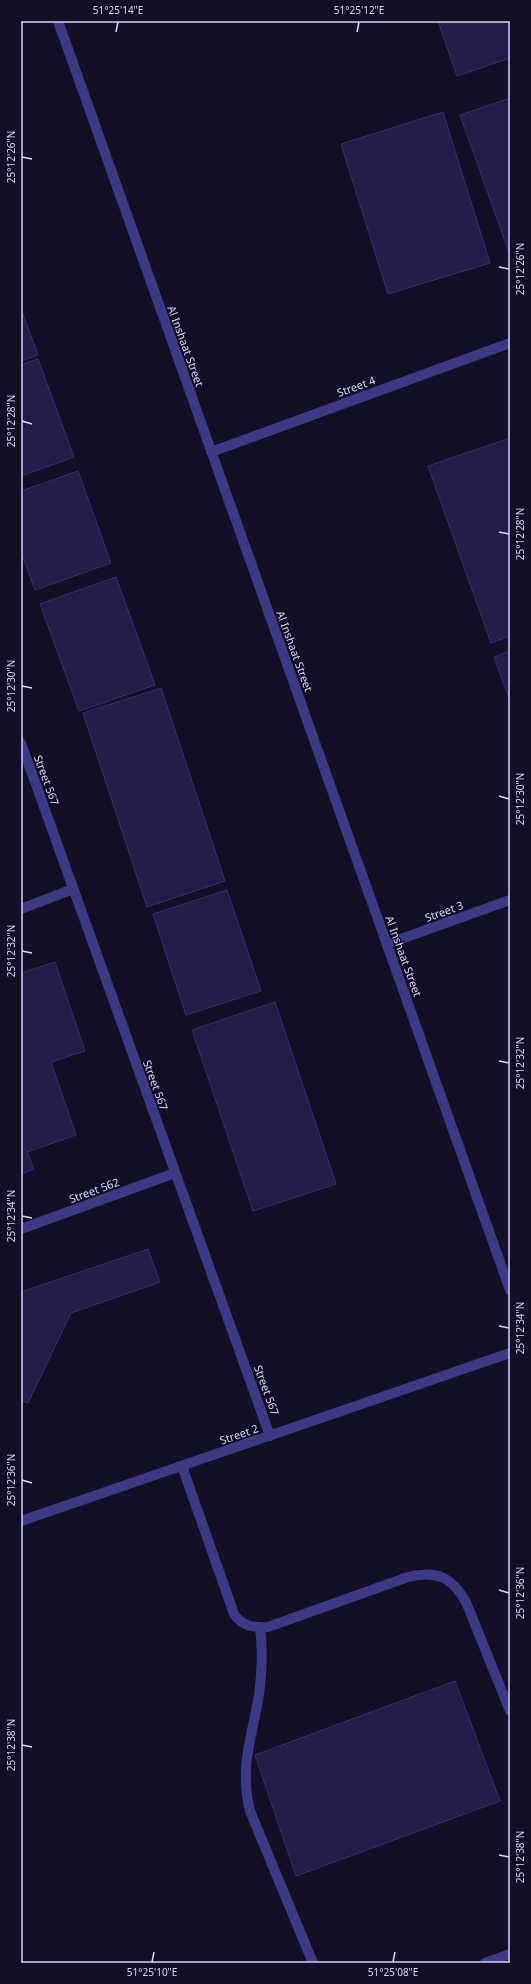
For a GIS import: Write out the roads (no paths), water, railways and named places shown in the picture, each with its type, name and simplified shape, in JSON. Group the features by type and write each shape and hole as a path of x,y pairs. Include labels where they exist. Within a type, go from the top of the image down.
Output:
{"street":[{"name":"Al Inshaat Street","path":"58,21 510,1290"},
{"name":"Street 4","path":"211,452 510,343"},
{"name":"Street 567","path":"21,743 270,1436"},
{"path":"21,909 73,889"},
{"name":"Street 3","path":"387,944 510,900"},
{"name":"Street 562","path":"21,1229 175,1173"},
{"name":"Street 2","path":"21,1521 510,1353"},
{"path":"182,1466 234,1614 240,1622 250,1626 260,1627 276,1624 408,1577 424,1574 443,1577 458,1587 466,1602 510,1711"},
{"path":"260,1627 262,1646 261,1679 246,1765 247,1796 250,1811 313,1963"},
{"path":"486,1963 510,1954"}]}
